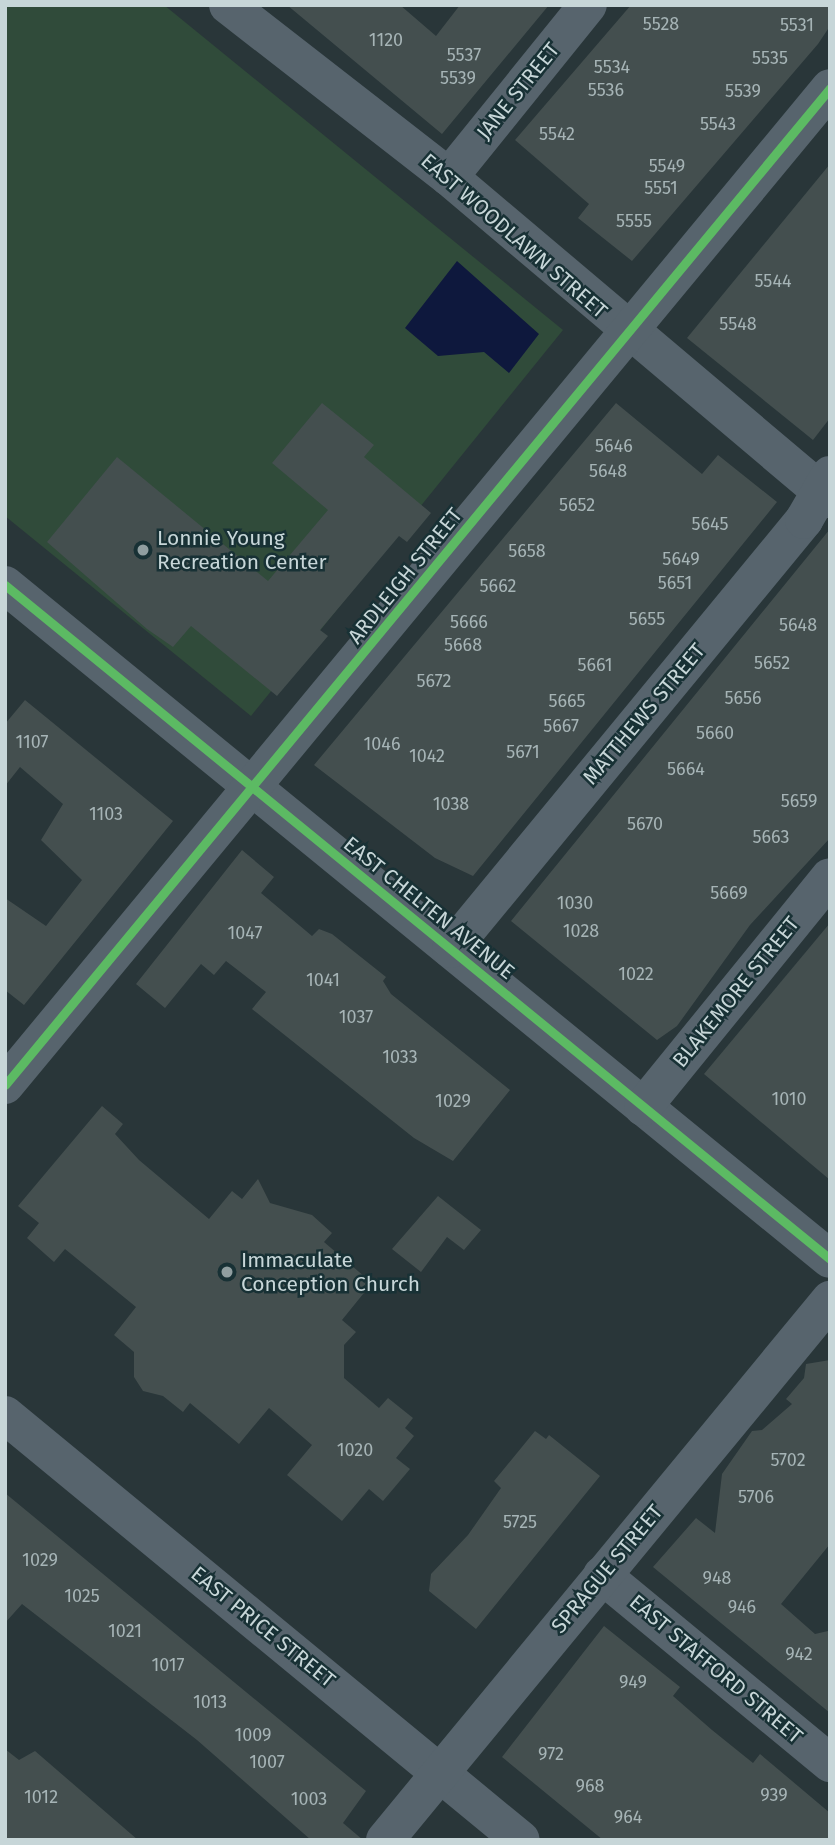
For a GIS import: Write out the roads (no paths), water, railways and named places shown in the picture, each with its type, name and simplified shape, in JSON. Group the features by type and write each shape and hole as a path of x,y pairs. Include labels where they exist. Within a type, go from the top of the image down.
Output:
{"street":[{"name":"JANE STREET","path":"449,177 588,5"},
{"name":"EAST WOODLAWN STREET","path":"252,13 449,177 626,332 827,489"},
{"name":"ARDLEIGH STREET","path":"11,1065 255,789 626,332 830,88"},
{"name":"MATTHEWS STREET","path":"450,948 827,489"},
{"name":"EAST CHELTEN AVENUE","path":"5,585 830,1259"},
{"name":"BLAKEMORE STREET","path":"643,1107 830,877"},
{"name":"SPRAGUE STREET","path":"385,1840 830,1300"},
{"name":"EAST PRICE STREET","path":"5,1415 521,1840"},
{"name":"EAST STAFFORD STREET","path":"602,1575 830,1763"}],"water":[{"path":"457,261 539,334 509,373 484,352 438,356 405,328"}],"place":[{"name":"Lonnie Young Recreation Center","path":"143,550"},
{"name":"Immaculate Conception Church","path":"227,1272"}]}
